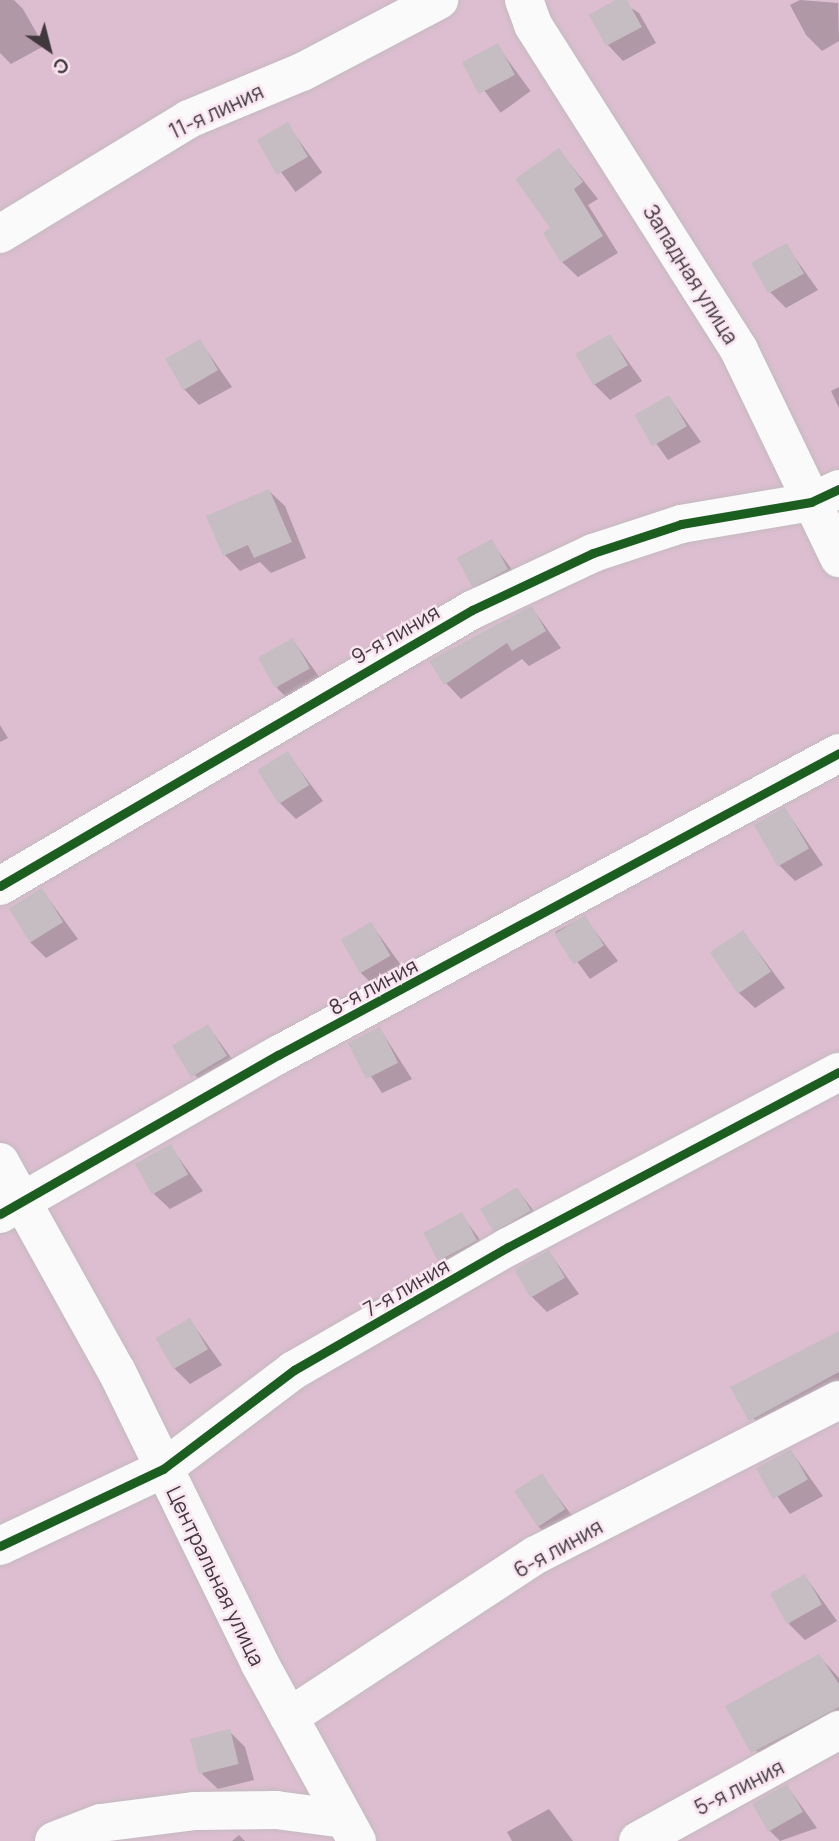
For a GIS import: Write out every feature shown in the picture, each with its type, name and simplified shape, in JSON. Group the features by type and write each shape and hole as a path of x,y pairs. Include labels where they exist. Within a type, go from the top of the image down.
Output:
{"street":[{"name":"11-я линия","path":"0,234 189,119 302,72 439,0"},
{"name":"Западная улица","path":"524,0 533,25 738,349 825,495 839,558"},
{"name":"9-я линия","path":"0,886 484,604 593,554 681,524 825,495"},
{"name":"8-я линия","path":"11,1208 278,1055 839,753"},
{"name":"7-я линия","path":"0,1546 163,1469 294,1370 520,1241 839,1072"},
{"name":"Центральная улица","path":"0,1162 11,1208 117,1373 289,1717 351,1830"},
{"name":"6-я линия","path":"289,1717 536,1555 839,1400"},
{"name":"5-я линия","path":"638,1841 839,1730"},
{"path":"54,1841 101,1823 195,1811 276,1810 351,1830"}],"shaded area":[{"path":"0,0 839,0 839,1841 0,1841"}],"building":[{"path":"615,0 627,0 642,27 606,46 589,15"},
{"path":"498,43 515,75 479,94 462,62"},
{"path":"288,122 308,157 277,175 257,140"},
{"path":"559,148 583,182 574,189 603,236 561,263 543,233 550,228 515,179"},
{"path":"787,243 804,274 768,293 751,263"},
{"path":"610,334 628,365 593,385 575,354"},
{"path":"200,339 218,370 183,390 165,359"},
{"path":"669,395 687,426 652,446 634,415"},
{"path":"269,489 292,542 254,558 248,545 223,556 206,516"},
{"path":"492,539 508,569 473,588 457,558"},
{"path":"532,606 546,631 512,651 507,643 444,685 429,661"},
{"path":"293,638 310,669 275,688 258,657"},
{"path":"288,751 309,785 279,804 257,770"},
{"path":"785,807 809,849 778,867 754,825"},
{"path":"42,888 63,922 30,943 9,909"},
{"path":"585,915 604,946 574,965 554,934"},
{"path":"371,922 391,956 360,973 341,940"},
{"path":"743,930 771,971 738,994 710,952"},
{"path":"208,1024 227,1056 191,1077 172,1046"},
{"path":"380,1027 398,1063 366,1079 348,1043"},
{"path":"171,1144 188,1175 152,1194 135,1164"},
{"path":"517,1187 531,1210 494,1232 480,1209"},
{"path":"462,1212 477,1240 438,1261 423,1233"},
{"path":"549,1250 565,1278 530,1298 514,1270"},
{"path":"190,1318 208,1349 173,1369 155,1338"},
{"path":"839,1331 839,1372 749,1421 730,1387"},
{"path":"791,1449 808,1480 773,1499 756,1468"},
{"path":"542,1473 565,1509 538,1527 514,1491"},
{"path":"805,1574 822,1605 787,1624 770,1593"},
{"path":"819,1654 839,1684 839,1707 751,1753 725,1706"},
{"path":"230,1729 239,1764 199,1774 190,1739"},
{"path":"787,1784 803,1812 768,1832 752,1804"}],"cycle path":[{"path":"0,886 472,610 593,553 681,524 811,502 839,489"},
{"path":"0,1214 278,1055 839,753"},
{"path":"0,1546 163,1469 294,1370 508,1247 839,1072"}]}
